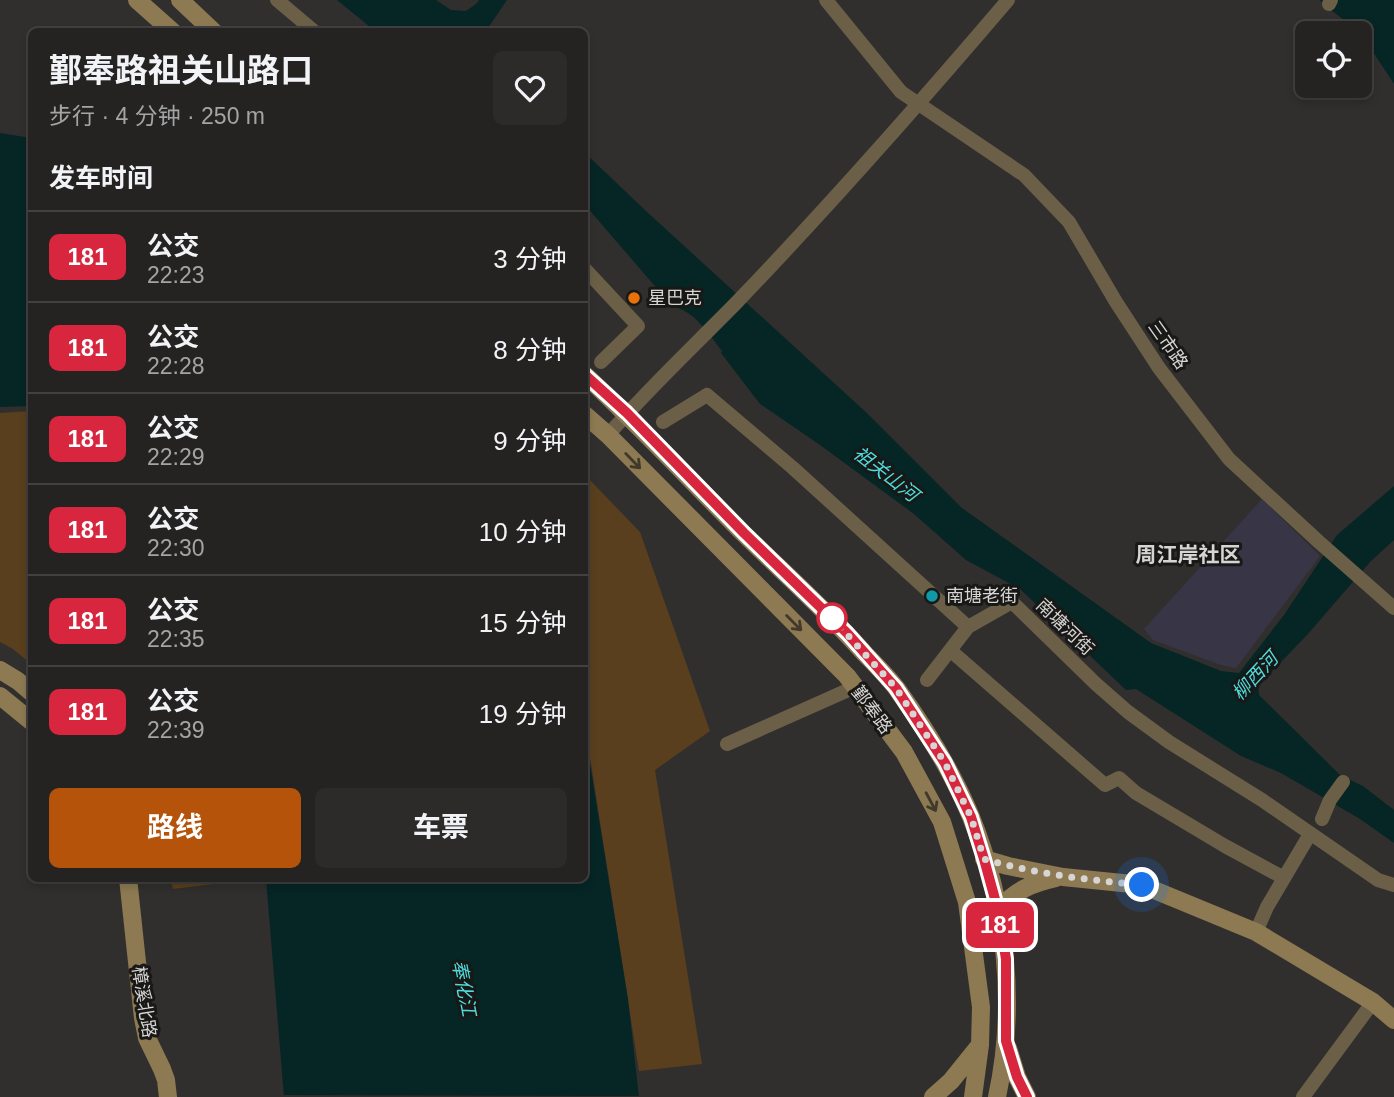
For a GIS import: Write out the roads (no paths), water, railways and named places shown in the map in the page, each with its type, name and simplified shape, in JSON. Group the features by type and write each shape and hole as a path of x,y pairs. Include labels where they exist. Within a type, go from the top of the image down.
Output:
{"main road":[{"path":"137,0 168,28"},
{"path":"180,0 210,28"},
{"name":"鄞奉路","path":"588,378 627,413 744,533 847,633 896,688 945,763 971,817 998,910 1006,959 1006,1041 997,1097"},
{"name":"鄞奉路","path":"588,418 847,676 904,752 942,822 967,902 981,1007 980,1045 973,1097"},
{"path":"0,670 28,690"},
{"path":"0,696 28,719"},
{"path":"984,859 1063,877 1142,885 1256,932 1373,1002 1394,1020"},
{"path":"998,910 1025,888 1037,882 1063,877"},
{"name":"樟溪北路","path":"128,882 143,1018 147,1038 166,1080 168,1097"},
{"name":"樟溪北路","path":"136,947 138,882"},
{"path":"1006,1041 1017,1077 1027,1097"},
{"path":"933,1097 951,1081 980,1045"}],"street":[{"path":"278,0 310,28"},
{"name":"三市路","path":"826,0 901,92 1024,175 1069,222 1159,368 1229,459 1394,608"},
{"path":"608,435 737,302 919,104 1008,0"},
{"path":"588,272 638,326 601,362"},
{"path":"663,422 707,395 793,468 968,627 927,680"},
{"name":"南塘河街","path":"968,627 1012,602 1128,712 1378,880 1394,885"},
{"path":"950,651 1105,785 1119,778 1136,793 1283,878"},
{"path":"727,744 855,687"},
{"path":"1322,819 1330,800 1343,782"},
{"path":"1256,932 1267,907 1310,834"},
{"path":"1303,1097 1373,1002"}],"water":[{"path":"337,0 436,0 451,10 466,11 479,0 507,0 488,28 371,28"},
{"path":"1320,0 1394,0 1394,84 1372,50 1372,21 1345,21"},
{"path":"0,133 28,138 28,406 0,407"},
{"path":"588,156 869,415 962,508 1151,643 1221,671 1239,673 1284,615 1337,535 1394,486 1394,540 1371,561 1307,635 1258,686 1259,695 1340,775 1363,786 1394,810 1394,843 1360,819 1281,773 1241,756 1136,689 1126,690 1020,589 966,560 914,514 760,404 700,324 688,313 672,306 588,208"},
{"name":"奉化江","path":"588,751 628,999 639,1097 284,1097 266,882 588,882"}],"place":[{"name":"星巴克","path":"634,298"},
{"name":"南塘老街","path":"932,596"}],"district":[{"name":"周江岸社区","path":"1188,554"}],"water label":[{"name":"祖关山河","path":"886,474"},
{"name":"柳西河","path":"1255,676"}]}
